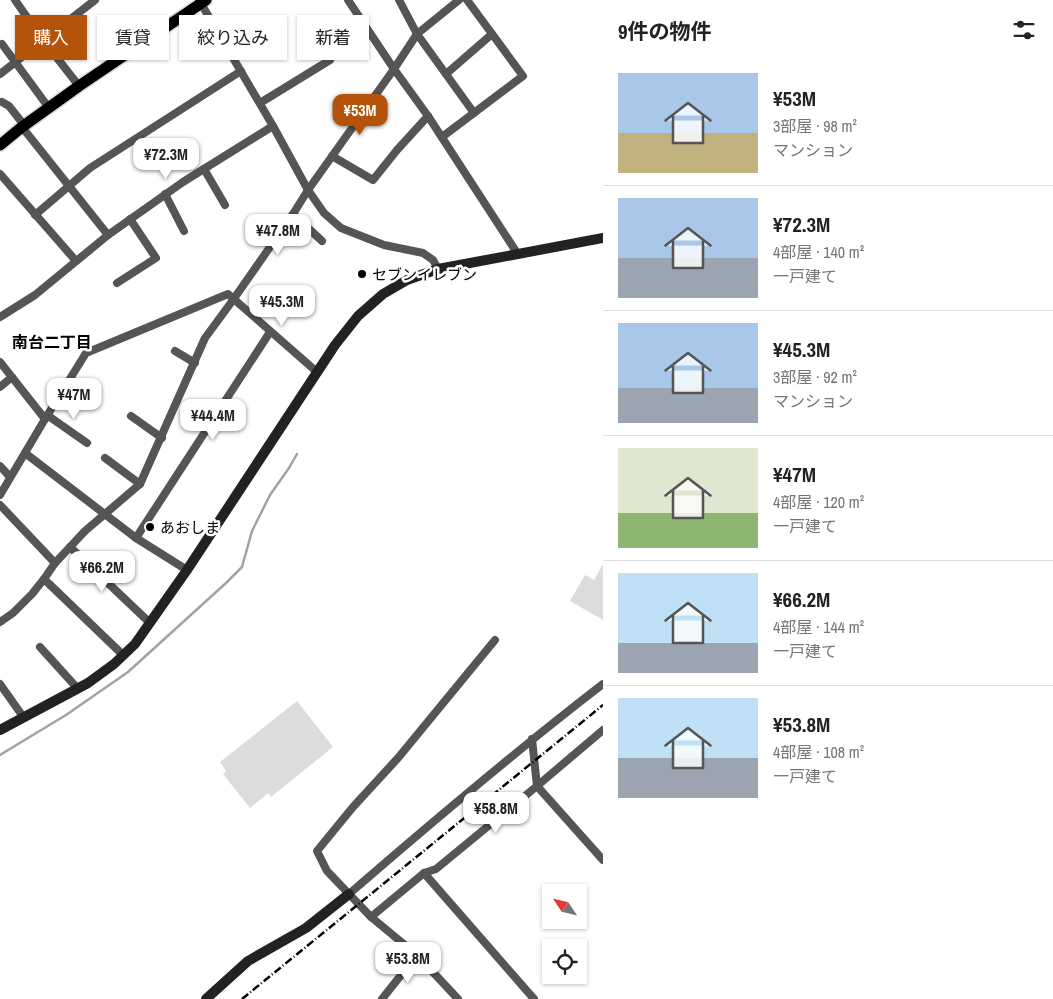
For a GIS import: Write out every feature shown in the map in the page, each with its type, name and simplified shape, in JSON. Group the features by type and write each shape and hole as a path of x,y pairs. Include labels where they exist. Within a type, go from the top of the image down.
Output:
{"main road":[{"path":"0,145 79,86 202,1"}],"street":[{"path":"15,0 26,15"},
{"path":"348,0 428,116 517,253"},
{"path":"399,0 417,34 474,113"},
{"path":"0,622 13,613 32,594 55,564 85,531 140,484 205,338 417,34 459,0"},
{"path":"442,137 523,76 467,0"},
{"path":"74,15 91,1"},
{"path":"202,1 308,190 324,214 341,228 384,245 423,253 433,260 438,269"},
{"path":"446,74 492,34"},
{"path":"2,44 49,108"},
{"path":"59,60 79,86"},
{"path":"260,104 330,60"},
{"path":"0,74 15,61"},
{"path":"35,215 90,168 241,71"},
{"path":"2,102 9,106 108,235"},
{"path":"332,156 373,180 428,116"},
{"path":"0,317 35,295 108,235 165,194 273,126"},
{"path":"204,169 225,205"},
{"path":"0,174 76,261"},
{"path":"165,194 184,231"},
{"path":"293,214 322,241"},
{"path":"117,283 156,258 130,219"},
{"path":"0,730 78,689 102,673 135,644 335,345 358,316 383,294 407,280 438,269 603,238"},
{"path":"0,495 86,353 228,294 316,372"},
{"path":"136,538 270,332"},
{"path":"175,351 195,363"},
{"path":"0,362 46,417 87,443"},
{"path":"0,387 12,377"},
{"path":"131,416 162,438"},
{"path":"25,453 136,538 186,570"},
{"path":"105,458 140,484"},
{"path":"0,466 10,477"},
{"path":"0,505 55,564"},
{"path":"70,547 150,624"},
{"path":"44,580 123,655"},
{"path":"458,999 417,955 371,917 327,871 317,851 353,807 398,758 495,640"},
{"path":"40,647 78,689"},
{"path":"206,999 248,961 306,928 349,894 532,739 603,684"},
{"path":"1,688 24,718"},
{"path":"371,917 424,874 436,869 603,730"},
{"path":"532,739 537,786 603,860"},
{"path":"424,874 534,999"},
{"path":"382,999 417,955"}],"shaded area":[{"path":"603,564 603,620 570,601 585,575 594,580"},
{"path":"297,701 333,747 271,797 268,793 250,808 223,774 226,771 220,762"}],"waterway":[{"path":"0,755 66,715 128,672 242,567 252,531 270,495 297,454"}],"railway":[{"path":"242,999 603,705"}],"place":[{"name":"セブンイレブン","path":"362,274"},
{"name":"あおしま","path":"150,527"}],"district":[{"name":"南台二丁目","path":"52,342"}]}
